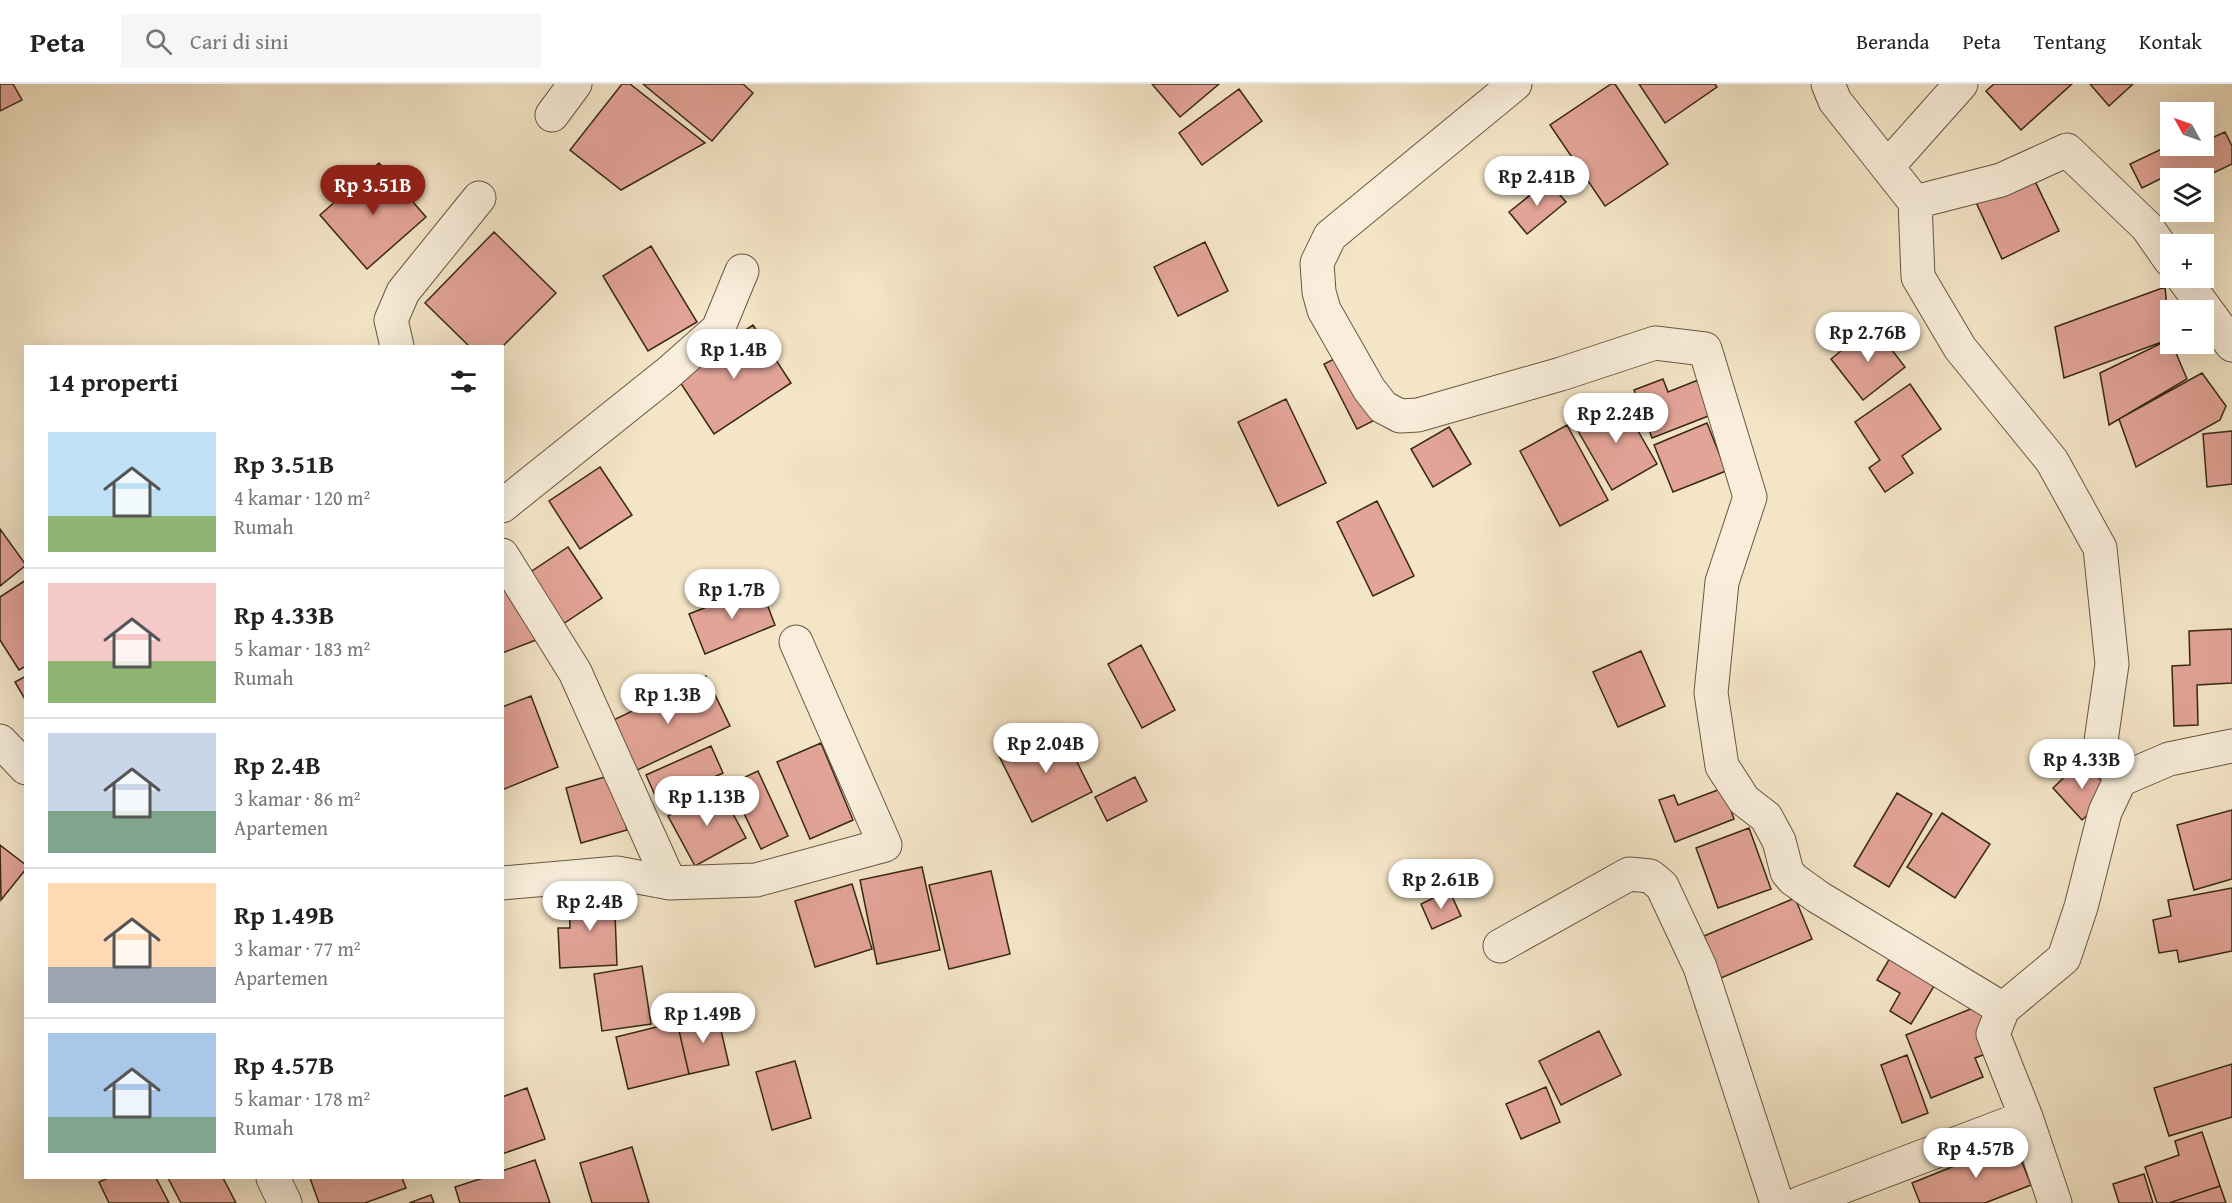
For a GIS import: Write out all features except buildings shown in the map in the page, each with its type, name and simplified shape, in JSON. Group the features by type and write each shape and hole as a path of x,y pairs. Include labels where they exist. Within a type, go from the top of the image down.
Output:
{"street":[{"path":"552,115 574,84"},
{"path":"1515,84 1330,236 1317,263 1318,292 1324,310 1369,389 1383,407 1400,416 1418,415 1562,374 1655,343 1705,349 1750,497 1722,582 1711,693 1722,766 1744,800 1766,817 1779,841 1787,872 1793,879 1818,897 2003,1009"},
{"path":"1828,84 1835,101 1915,202 1918,277 1959,348 2052,461 2100,548 2112,664 2101,741 2120,780"},
{"path":"1887,167 1960,84"},
{"path":"1915,202 2001,180 2067,150 2147,227 2160,246"},
{"path":"396,345 393,338 391,320 403,292 480,198"},
{"path":"504,504 667,374 718,328 742,271"},
{"path":"2190,288 2232,345"},
{"path":"504,558 575,672 670,882"},
{"path":"504,883 617,873 670,882 756,880 885,845 796,642"},
{"path":"0,741 24,766"},
{"path":"2055,1203 2026,1117 1993,1034 2003,1009 2064,958 2081,907 2105,812 2120,780 2169,759 2232,747"},
{"path":"1500,946 1629,873 1650,876 1662,886 1700,967 1777,1203"},
{"path":"1800,1203 2026,1117"},
{"path":"273,1179 285,1203"}]}
